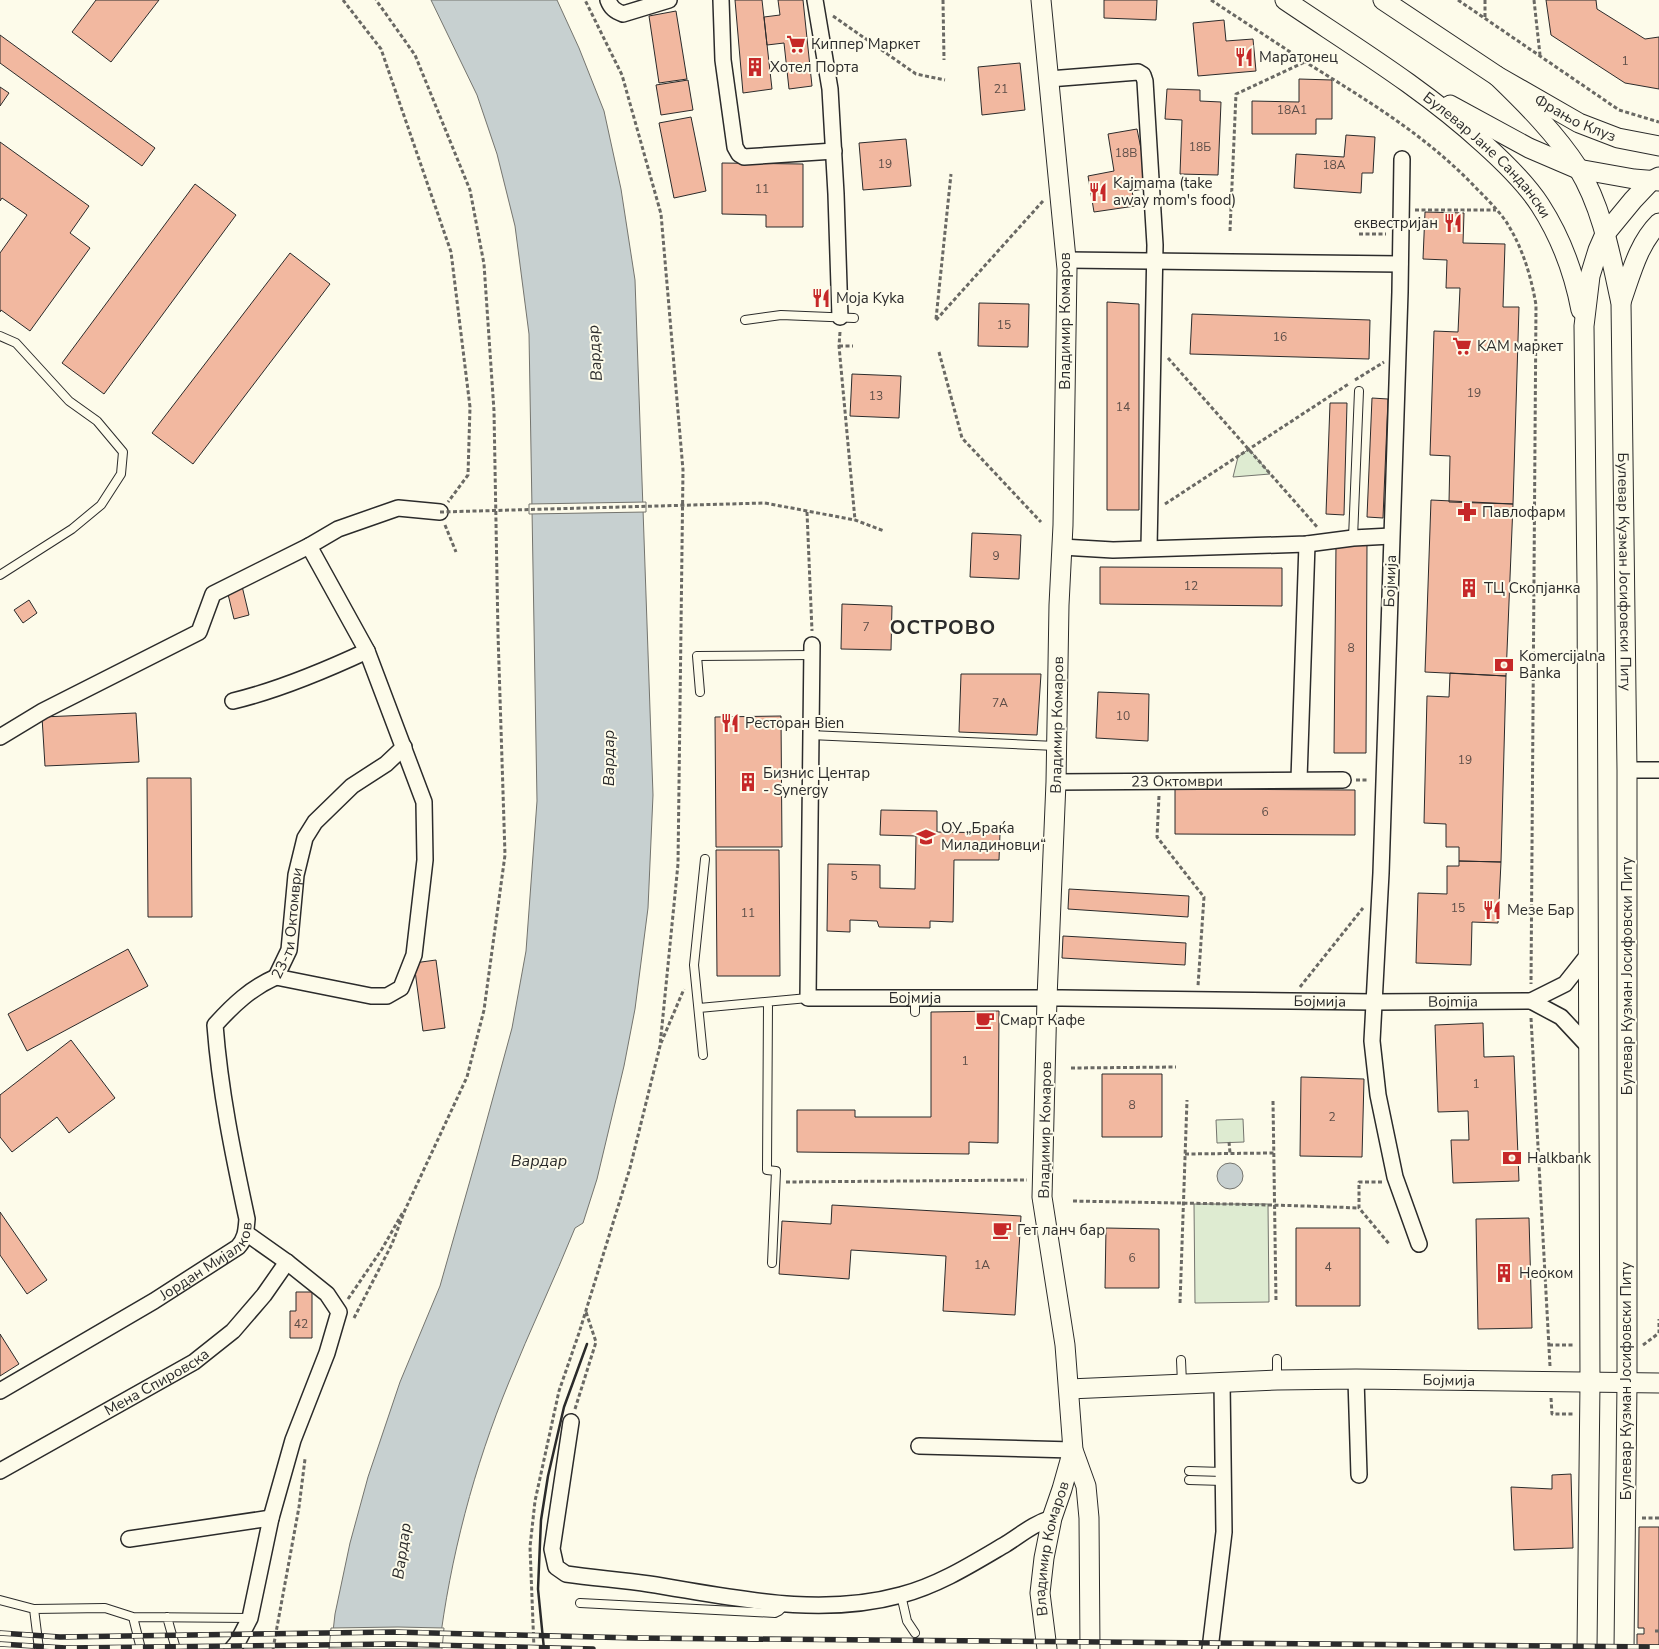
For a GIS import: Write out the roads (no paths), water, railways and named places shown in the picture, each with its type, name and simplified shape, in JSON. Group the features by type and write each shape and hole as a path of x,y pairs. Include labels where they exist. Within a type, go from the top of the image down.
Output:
{"street":[{"path":"608,0 616,12 623,14 669,0"},
{"path":"721,0 723,60 727,99 735,147 739,154 744,158 834,152"},
{"name":"Владимир Комаров","path":"1041,0 1067,260 1056,782 1047,998 1042,1197 1061,1313 1073,1450 1086,1486 1089,1518 1090,1649"},
{"name":"Булевар Јане Сандански","path":"1285,0 1412,84 1529,148 1578,169"},
{"path":"1383,0 1497,76 1536,115 1578,169 1592,199 1605,234 1621,303"},
{"path":"815,2 830,88 847,318"},
{"path":"1049,79 1138,72 1143,75 1145,80 1155,245 1149,548"},
{"name":"Фрањо Клуз","path":"1497,76 1585,126 1618,138 1659,146"},
{"name":"Булевар Јане Сандански","path":"1412,84 1474,135 1527,187 1555,232 1577,290 1584,326"},
{"name":"Бојмија","path":"1402,159 1398,352 1384,781 1372,1041 1378,1095 1397,1182 1419,1244"},
{"path":"1578,169 1656,180"},
{"path":"1587,1649 1590,1383 1584,326 1590,276 1605,234 1633,200 1656,180"},
{"path":"1621,303 1638,254 1649,233 1659,223"},
{"path":"1067,260 1400,264"},
{"name":"Булевар Кузман Јосифовски Питу","path":"1621,303 1627,770 1627,1383 1624,1649"},
{"path":"0,737 43,711 199,632 213,594 309,546 338,529 398,508 440,512"},
{"path":"1062,547 1113,550 1307,544 1353,538 1392,536"},
{"path":"1299,779 1307,544"},
{"name":"23-ти Октомври","path":"309,546 367,651 404,747 424,802 425,860 414,955 401,988 386,996 371,996 276,977 289,950 296,875 305,838 315,822 352,786 386,764 404,747"},
{"path":"808,998 812,650"},
{"path":"233,701 258,695 326,670 367,651"},
{"path":"1627,770 1659,770"},
{"name":"23 Октомври","path":"1056,782 1343,780"},
{"path":"1530,1001 1565,984 1588,954"},
{"name":"Јордан Мијалков","path":"0,1391 163,1296 238,1247 243,1241 246,1233 247,1219 218,1069 215,1025 245,995 260,984 276,977"},
{"name":"Бојмија","path":"808,998 915,1005 1047,998 1374,1002"},
{"path":"1530,1001 1561,1017 1589,1047"},
{"name":"Bojmija","path":"1374,1002 1530,1001"},
{"path":"232,1649 238,1643 250,1618 271,1518 293,1440 327,1354 339,1312 327,1294 246,1233"},
{"name":"Мена Спировска","path":"0,1471 194,1362 233,1331 264,1295 287,1262"},
{"path":"1356,1379 1359,1475"},
{"name":"Бојмија","path":"1069,1389 1182,1383 1356,1379 1590,1383"},
{"path":"1210,1649 1224,1532 1222,1382"},
{"path":"1590,1383 1659,1383"},
{"path":"571,1422 552,1549 556,1567 566,1574 649,1584 709,1595 802,1606 846,1605 901,1595 957,1573 1036,1523 1052,1518"},
{"path":"920,1446 1073,1450"},
{"name":"Владимир Комаров","path":"1047,1649 1040,1593 1044,1558 1052,1518 1073,1450"},
{"path":"129,1539 271,1518"}],"lane":[{"path":"746,320 781,315 847,318"},
{"path":"0,336 16,343 69,401 96,421 123,452 121,474 101,505 72,529 0,575"},
{"path":"1353,538 1359,391"},
{"path":"700,692 697,656 812,650"},
{"path":"810,735 1056,746"},
{"path":"704,1055 694,965 705,859"},
{"path":"699,1008 808,998"},
{"path":"768,1003 767,1170 776,1171 772,1263"},
{"path":"1277,1359 1278,1380"},
{"path":"1181,1360 1182,1383"},
{"path":"1189,1471 1223,1476"},
{"path":"1189,1480 1223,1476"},
{"path":"901,1595 907,1621 915,1633"},
{"path":"0,1600 34,1609 105,1608 133,1617 250,1618"},
{"path":"580,1603 775,1613 780,1611 786,1604"},
{"path":"34,1609 40,1649"},
{"path":"133,1617 141,1649"},
{"path":"167,1617 176,1649"}],"water":[{"name":"Вардар","path":"431,0 557,0 579,48 604,111 621,189 635,280 653,795 648,908 635,1009 624,1066 597,1179 583,1223 575,1228 496,1414 465,1513 450,1581 439,1649 331,1649 335,1614 350,1543 368,1477 400,1382 440,1286 512,1028 526,951 537,801 529,334 515,226 497,154 477,95"},
{"path":"1230,1163 1239,1167 1243,1176 1239,1185 1230,1189 1221,1185 1217,1176 1221,1167"}],"railway":[{"path":"0,1633 60,1637 394,1632 635,1638 1659,1647"},
{"path":"0,1644 66,1648 395,1644 593,1649"}],"place":[{"name":"Киппер Маркет","path":"796,44"},
{"name":"Маратонец","path":"1244,57"},
{"name":"Хотел Порта","path":"755,67"},
{"name":"Kajmama (take away mom's food)","path":"1098,192"},
{"name":"еквестријан","path":"1453,223"},
{"name":"Moja Kyka","path":"821,298"},
{"name":"KAM маркет","path":"1462,346"},
{"name":"Павлофарм","path":"1467,512"},
{"name":"ТЦ Скопјанка","path":"1469,588"},
{"name":"Komercijalna Banka","path":"1504,665"},
{"name":"Ресторан Bien","path":"730,723"},
{"name":"Бизнис Центар - Synergy","path":"748,782"},
{"name":"ОУ „Браќа Миладиновци“","path":"926,837"},
{"name":"Мезе Бар","path":"1492,910"},
{"name":"Смарт Кафе","path":"985,1020"},
{"name":"Halkbank","path":"1512,1158"},
{"name":"Гет ланч бар","path":"1002,1230"},
{"name":"Неоком","path":"1504,1273"}],"district":[{"name":"ОСТРОВО","path":"943,627"}]}
